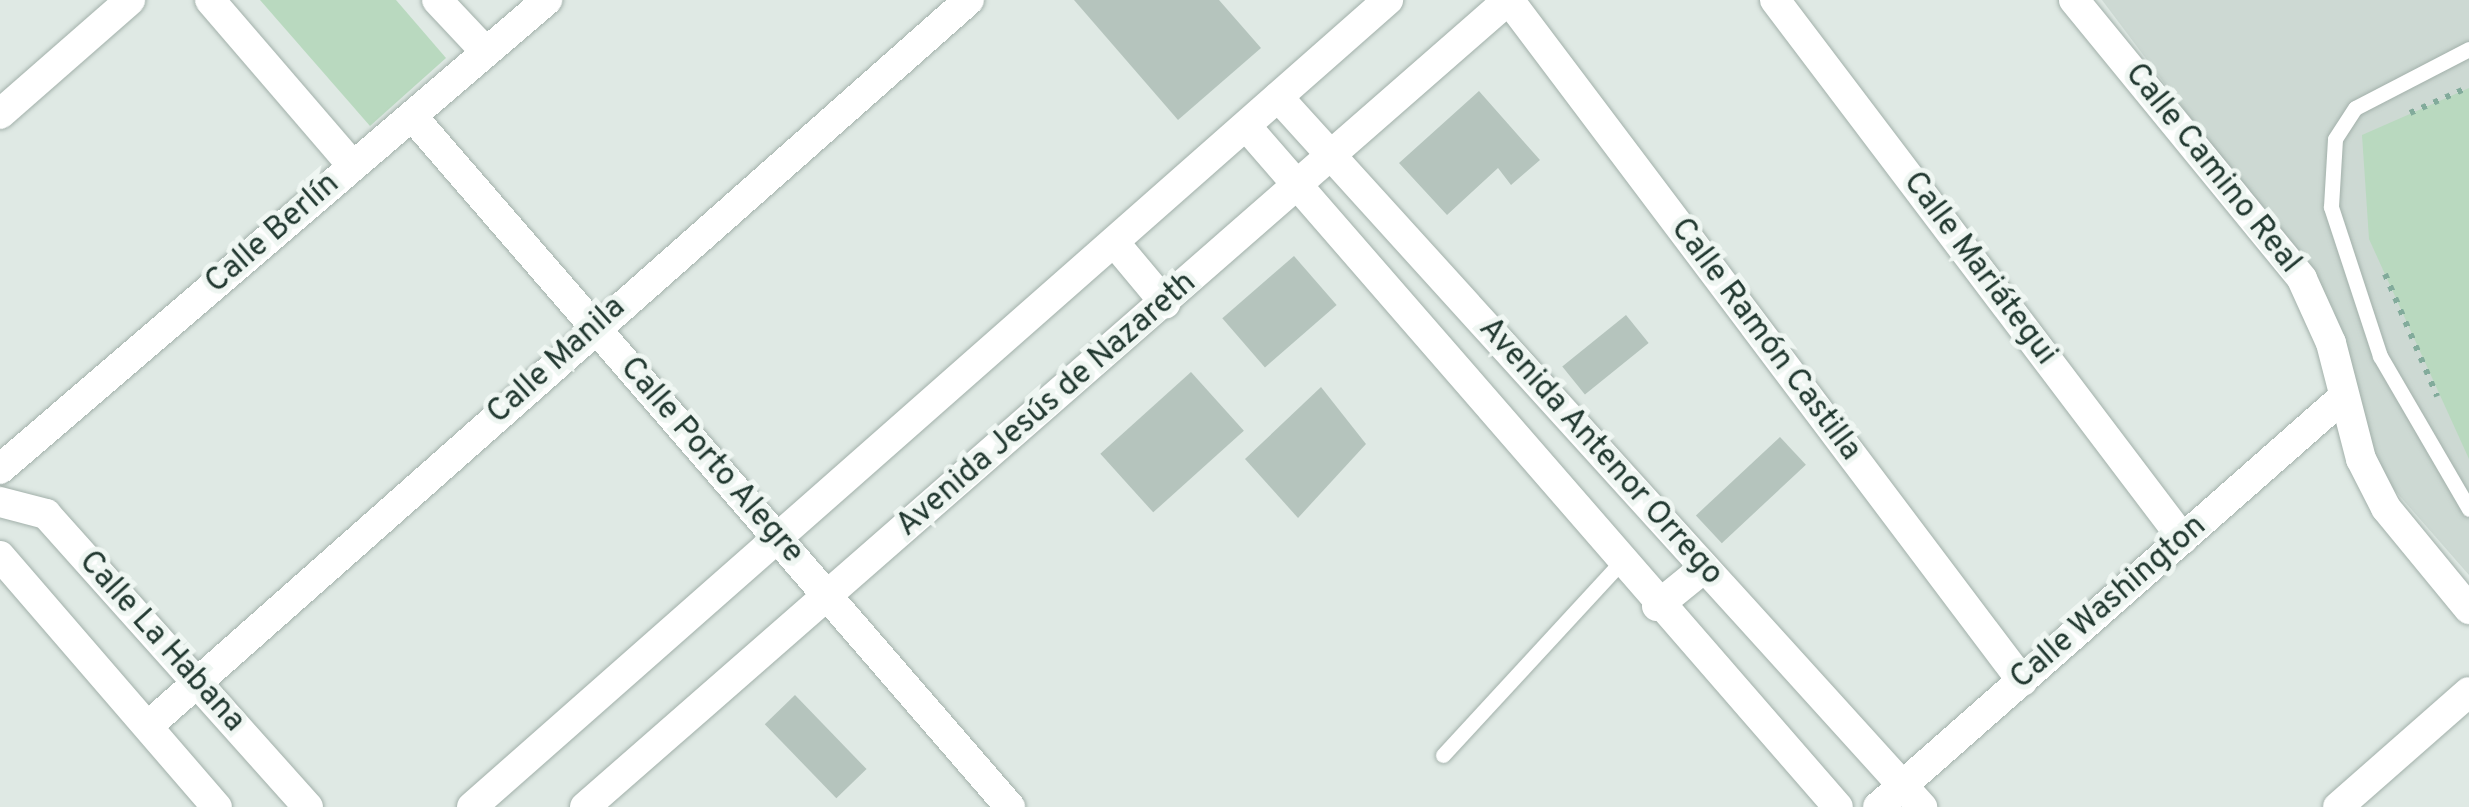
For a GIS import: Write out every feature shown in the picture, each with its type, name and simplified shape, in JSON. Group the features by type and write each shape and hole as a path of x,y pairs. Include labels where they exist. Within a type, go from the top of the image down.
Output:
{"street":[{"path":"0,114 130,0"},
{"path":"210,0 352,166"},
{"path":"437,0 486,52"},
{"name":"Calle Berlín","path":"0,469 547,0"},
{"name":"Calle Manila","path":"148,726 594,326 969,0"},
{"path":"472,807 1388,0"},
{"name":"Avenida Jesús de Nazareth","path":"584,807 1509,0"},
{"name":"Calle Ramón Castilla","path":"1509,0 2022,681"},
{"name":"Calle Mariátegui","path":"1775,0 2183,538"},
{"name":"Calle Camino Real","path":"2074,0 2302,279 2331,344 2340,400 2386,508 2469,609"},
{"name":"Avenida Antenor Orrego","path":"1278,97 1912,796"},
{"name":"Calle Porto Alegre","path":"412,116 1010,807"},
{"name":"Avenida Antenor Orrego","path":"1246,126 1656,606 1838,807"},
{"path":"1114,242 1165,303"},
{"name":"Calle Washington","path":"1878,807 1912,796 2022,681 2340,400"},
{"name":"Calle La Habana","path":"0,502 46,514 308,807"},
{"name":"Calle La Habana","path":"0,556 217,807"},
{"path":"1656,606 1704,568"},
{"path":"2338,807 2469,692"}],"lane":[{"path":"2469,49 2355,108 2335,139 2331,207 2380,356 2469,509"},
{"path":"1442,755 1620,562"}],"path":[{"path":"2394,120 2469,87"},
{"path":"2377,256 2445,413"}],"shaded area":[{"path":"2102,0 2469,0 2469,575 2376,469 2333,308"}],"green space":[{"path":"260,0 396,0 446,58 370,126"},
{"path":"2469,88 2469,459 2369,239 2362,135"}],"building":[{"path":"1074,0 1219,0 1261,48 1178,120"},
{"path":"1479,91 1540,160 1511,185 1498,168 1447,215 1399,163"},
{"path":"1294,256 1337,305 1265,367 1222,318"},
{"path":"1626,315 1649,343 1585,395 1562,367"},
{"path":"1191,372 1244,431 1153,512 1100,454"},
{"path":"1321,387 1366,444 1298,518 1245,459"},
{"path":"1780,437 1806,465 1722,543 1696,515"},
{"path":"795,695 867,769 836,798 765,724"}]}
